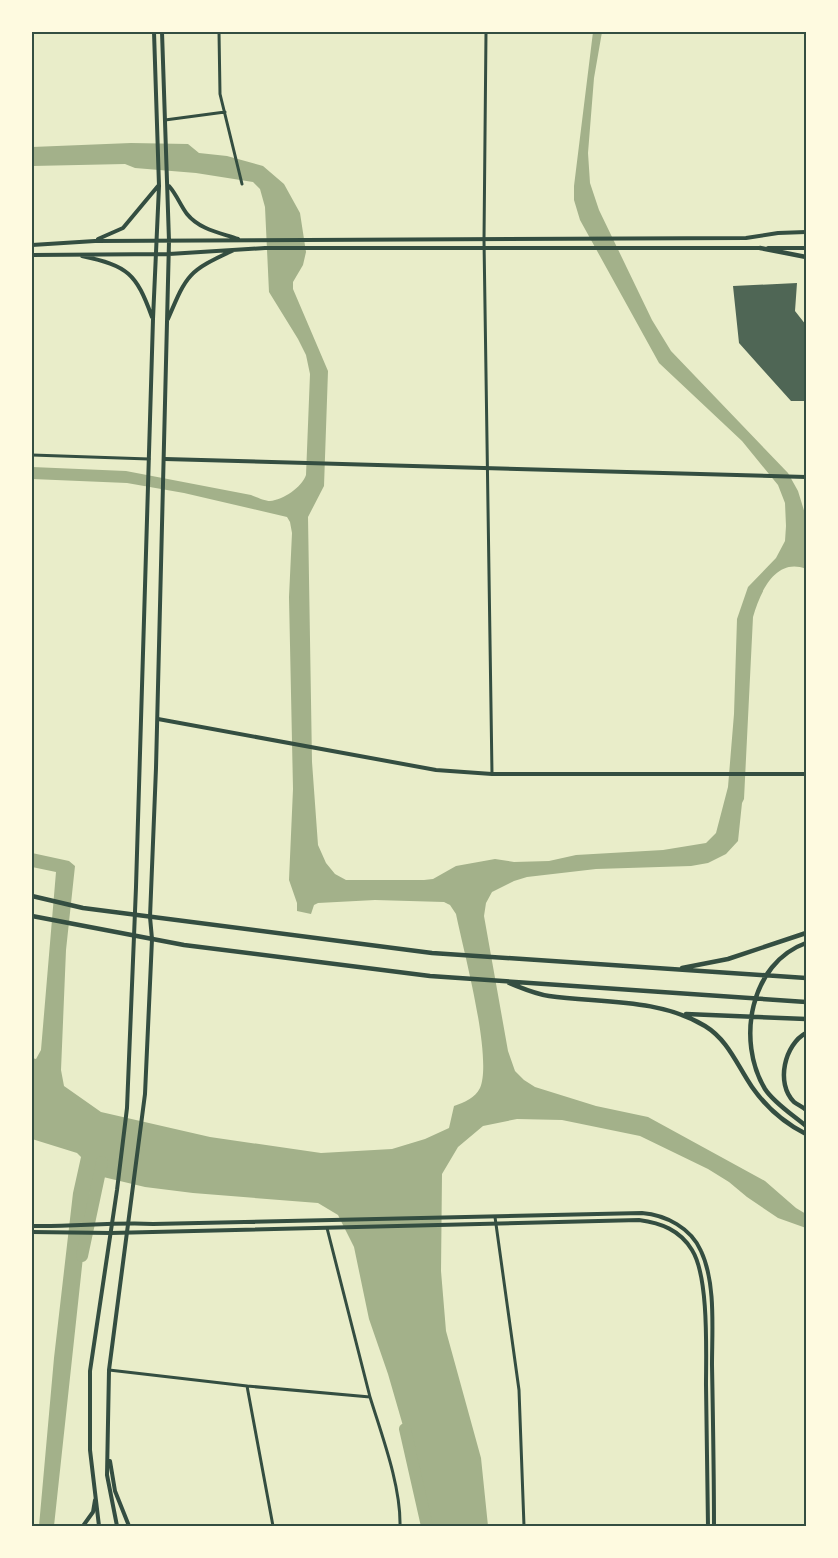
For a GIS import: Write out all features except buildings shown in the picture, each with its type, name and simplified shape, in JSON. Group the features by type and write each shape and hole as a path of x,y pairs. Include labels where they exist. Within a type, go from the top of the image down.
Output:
{"main road":[{"path":"99,1527 90,1450 90,1371 126,1113 159,186 154,32"},
{"path":"117,1527 107,1475 109,1370 133,1200 145,1094 152,939 150,917 158,719 169,254 162,32"},
{"path":"168,183 189,217 198,224 242,240"},
{"path":"94,241 123,228 159,186"},
{"path":"32,245 94,241 746,238 778,233 807,232"},
{"path":"32,255 169,254 265,248 807,248"},
{"path":"760,248 807,257"},
{"path":"167,323 184,282 192,272 237,249"},
{"path":"73,255 114,264 126,270 141,289 153,319"},
{"path":"165,459 807,477"},
{"path":"158,719 436,770 492,774 807,774"},
{"path":"34,896 83,908 361,944 465,955 807,978"},
{"path":"32,916 133,936 325,964 501,981 807,1002"},
{"path":"673,969 728,959 807,931"},
{"path":"807,943 780,959 759,986 750,1025 750,1048 756,1069 766,1090 807,1126"},
{"path":"501,981 546,995 649,1007 686,1015 707,1027 723,1040 752,1087 772,1112 807,1134"},
{"path":"677,1013 807,1019"},
{"path":"807,1033 798,1037 784,1068 785,1085 794,1101 807,1110"},
{"path":"32,1232 127,1233 327,1227 332,1224 485,1216 655,1214 678,1224 700,1249 708,1272 714,1527"},
{"path":"32,1226 85,1226 112,1223 496,1224 639,1220 667,1227 689,1244 700,1270 703,1290 708,1527"},
{"path":"108,1452 115,1491 129,1527"},
{"path":"83,1527 93,1512 96,1497"}],"street":[{"path":"219,32 220,94 243,184"},
{"path":"486,32 483,240 492,774"},
{"path":"165,120 225,112"},
{"path":"32,455 149,459"},
{"path":"495,1217 519,1390 524,1527"},
{"path":"327,1227 370,1397 390,1464 400,1527"},
{"path":"109,1370 370,1397"},
{"path":"247,1386 273,1527"}],"shaded area":[{"path":"593,32 602,32 594,78 588,153 590,183 599,210 652,320 671,351 788,473 798,491 806,517 806,569 786,568 777,573 765,588 753,617 744,799 738,841 726,854 708,863 691,866 596,869 527,877 492,892 486,903 484,916 508,1051 515,1071 535,1087 596,1106 648,1117 765,1181 806,1214 806,1228 778,1218 708,1169 640,1136 562,1120 517,1119 483,1126 458,1147 442,1174 441,1271 446,1331 481,1458 488,1526 426,1526 419,1481 388,1374 369,1319 354,1247 338,1215 318,1203 193,1193 145,1187 99,1176 90,1192 54,1526 39,1526 54,1358 73,1193 81,1157 77,1153 32,1139 32,1058 36,1059 41,1050 56,872 32,867 32,853 69,861 75,866 66,950 61,1070 64,1086 101,1112 210,1137 321,1153 392,1149 425,1139 449,1128 454,1106 466,1101 480,1088 483,1053 476,1003 456,914 450,905 444,902 375,900 318,903 314,905 311,914 297,911 297,903 289,880 293,789 289,597 292,533 287,517 184,493 127,483 32,479 32,467 126,471 251,495 270,501 286,495 301,484 306,475 310,374 306,355 298,339 269,292 265,207 260,189 253,182 196,173 135,168 125,164 32,166 32,147 131,143 188,144 199,153 227,156 263,166 284,184 300,213 306,252 303,265 293,282 293,289 328,371 324,486 308,517 312,762 318,845 326,863 335,874 346,880 424,880 433,879 456,866 495,859 514,862 549,861 576,855 663,850 706,843 716,833 728,787 734,714 737,619 748,587 776,558 785,541 785,503 778,485 742,441 659,363 580,220 574,200 574,186"}],"waterway":[{"path":"82,1256 102,1162"},
{"path":"405,1429 427,1526"}]}
